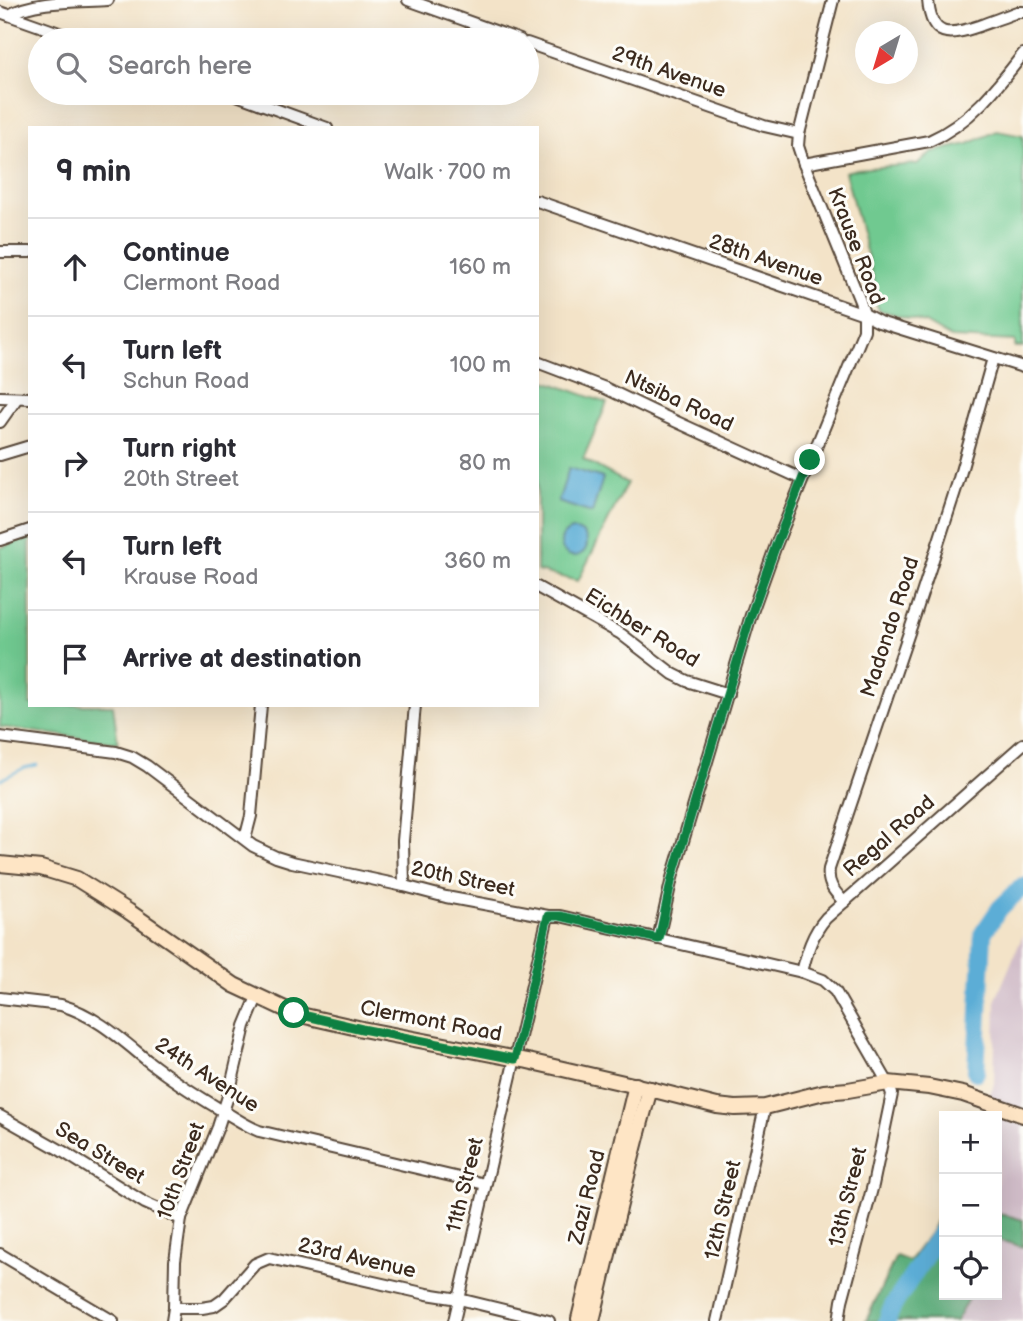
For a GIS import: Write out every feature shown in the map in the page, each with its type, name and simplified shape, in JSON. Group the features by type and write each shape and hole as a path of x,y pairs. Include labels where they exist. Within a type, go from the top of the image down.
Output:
{"street":[{"path":"4,14 36,5 108,0"},
{"path":"408,0 486,28"},
{"path":"799,134 833,0"},
{"path":"928,0 933,22 945,33 964,31 1023,12"},
{"path":"4,14 44,28"},
{"name":"29th Avenue","path":"539,47 764,126 799,134"},
{"path":"804,164 929,141 944,134 970,115 1023,54"},
{"path":"264,105 322,126"},
{"name":"Krause Road","path":"659,939 672,878 751,615 802,479 864,330 864,314 804,164 798,146 799,134"},
{"name":"28th Avenue","path":"539,202 864,314 879,322 1023,367"},
{"path":"0,261 5,252 28,252"},
{"name":"Madondo Road","path":"844,902 831,888 829,869 958,482 993,358"},
{"name":"Ntsiba Road","path":"539,363 606,388 802,479"},
{"path":"0,397 28,398"},
{"path":"0,422 17,398"},
{"path":"0,454 28,447"},
{"path":"0,540 28,531"},
{"name":"Eichber Road","path":"539,588 621,634 673,674 728,694"},
{"path":"245,839 251,817 261,707"},
{"path":"404,886 403,841 415,707"},
{"name":"20th Street","path":"0,737 116,752 132,757 262,851 292,862 446,897 560,916 802,972 823,981 835,991 888,1083"},
{"name":"Regal Road","path":"802,972 816,929 1023,744"},
{"name":"Clermont Road","path":"0,864 41,868 77,880 128,911 234,985 294,1013 643,1087 717,1106 765,1107 824,1091 888,1083 963,1094 1023,1115"},
{"name":"11th Street","path":"454,1321 548,916"},
{"name":"10th Street","path":"172,1321 175,1261 181,1219 223,1111 245,1026 257,997"},
{"name":"24th Avenue","path":"0,998 71,1008 110,1030 151,1063 240,1123 259,1131 485,1184"},
{"name":"13th Street","path":"839,1321 887,1119 891,1094 888,1083"},
{"name":"Zazi Road","path":"584,1321 610,1251 643,1087"},
{"name":"12th Street","path":"717,1321 765,1107"},
{"name":"Sea Street","path":"0,1116 145,1203 181,1219"},
{"path":"0,1254 113,1321"},
{"name":"23rd Avenue","path":"174,1308 214,1306 224,1299 255,1265 269,1258 549,1321"}],"shaded area":[{"path":"1023,935 1023,1220 1002,1215 1002,1111 986,1111 994,1084 996,999"},
{"path":"1002,1241 1023,1247 1023,1321 956,1321 967,1300 1002,1300"}],"green space":[{"path":"997,131 1023,136 1023,347 1015,347 1015,341 951,338 925,323 879,310 875,301 878,296 845,172 917,164 932,152 968,144"},
{"path":"539,379 607,403 583,459 627,483 578,581 539,571"},
{"path":"28,538 28,707 113,707 118,743 0,727 0,548"},
{"path":"1002,1215 1023,1220 1023,1247 1002,1241"},
{"path":"939,1216 939,1300 967,1300 956,1321 866,1321 896,1256 909,1261"}],"water":[{"path":"569,468 603,478 592,513 558,502"},
{"path":"574,530 583,534 587,543 583,552 574,556 565,552 561,543 565,534"}],"waterway":[{"path":"0,780 24,768 37,765"},
{"path":"976,1072 983,933 1000,908 1023,886"},
{"path":"887,1321 897,1300 939,1235"}],"route":[{"path":"294,1013 515,1059 548,916 560,916 659,939 672,878 751,615 810,460"}]}
